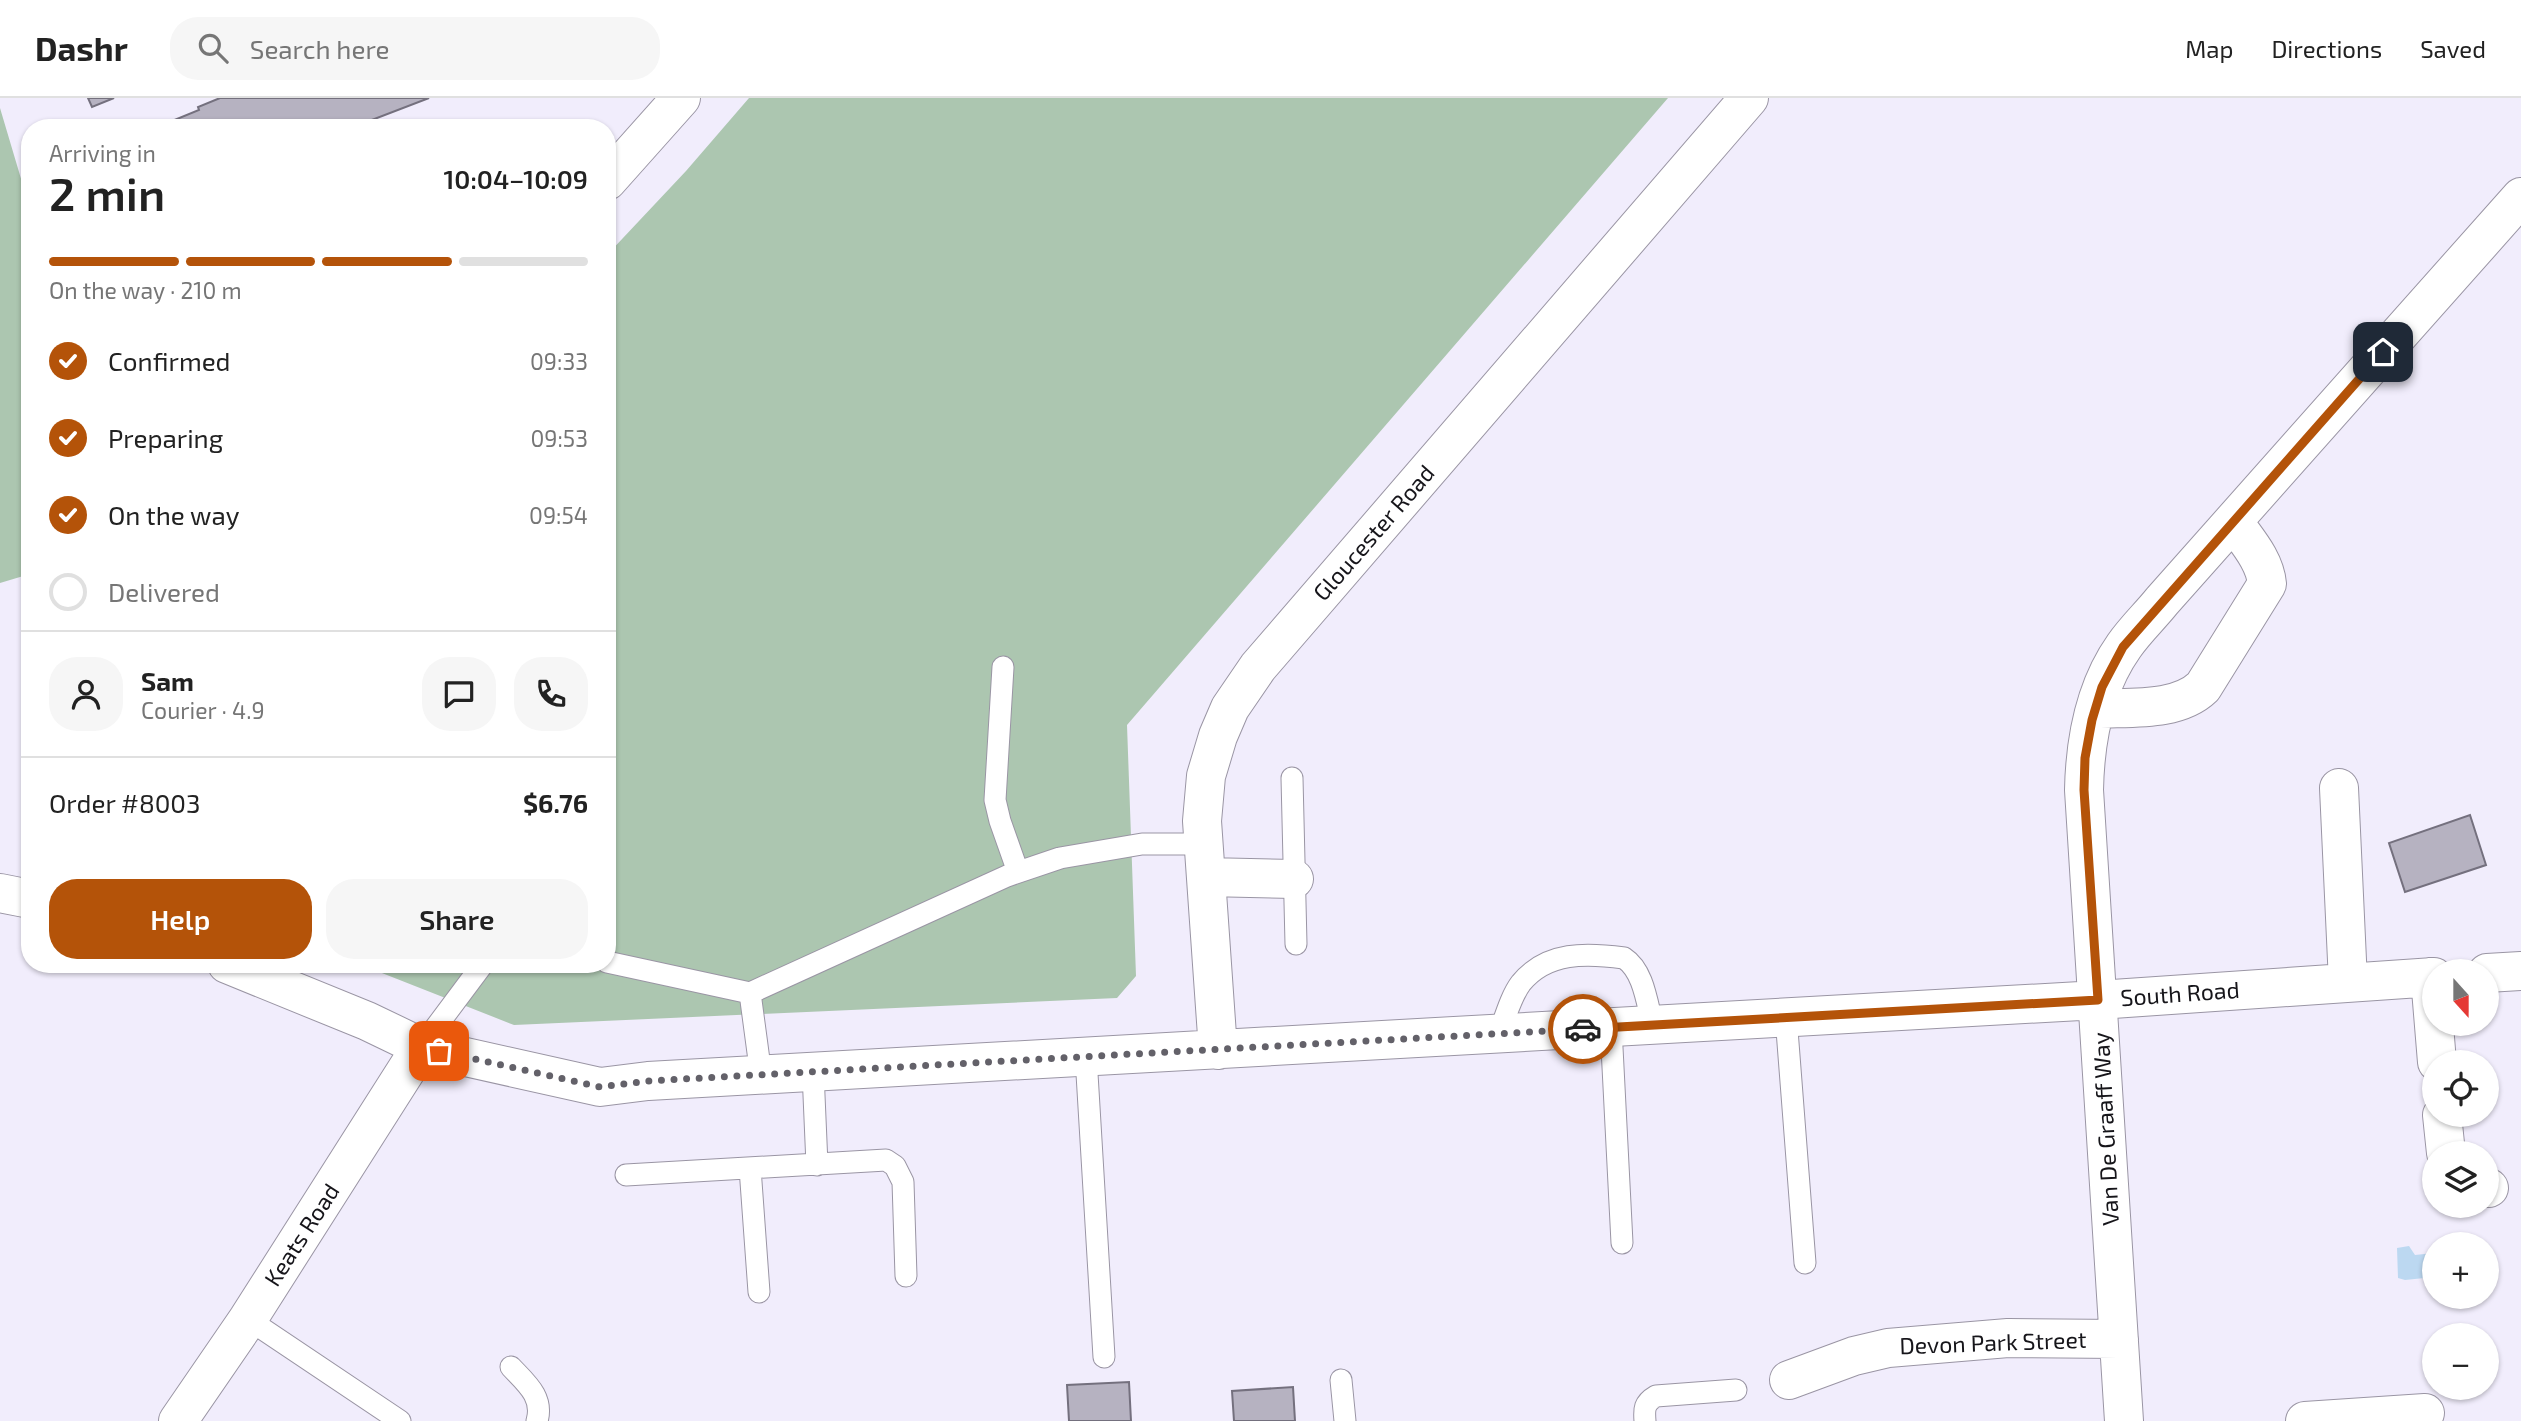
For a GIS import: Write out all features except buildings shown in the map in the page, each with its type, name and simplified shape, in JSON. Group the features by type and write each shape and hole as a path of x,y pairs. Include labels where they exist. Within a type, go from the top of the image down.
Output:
{"street":[{"path":"616,171 681,98"},
{"name":"Gloucester Road","path":"1218,1050 1202,821 1206,776 1230,708 1258,667 1749,98"},
{"name":"Van De Graaff Way","path":"2124,1421 2084,790 2085,758 2102,687 2123,647 2521,197"},
{"path":"2096,709 2178,701 2194,695 2203,687 2267,584 2266,571 2232,521"},
{"path":"2339,788 2348,982"},
{"path":"1205,860 1294,879"},
{"path":"0,893 21,897"},
{"path":"2499,972 2521,971"},
{"name":"South Road","path":"249,973 367,1021 421,1047 600,1087 761,1075 2098,1000 2422,978"},
{"name":"Keats Road","path":"178,1421 248,1319 421,1047"},
{"name":"Devon Park Street","path":"1788,1380 1854,1356 1888,1348 2008,1338 2119,1339"},
{"path":"2305,1421 2426,1413"}],"lane":[{"path":"1003,667 995,800 1018,872"},
{"path":"1292,778 1296,944"},
{"path":"616,964 750,993 1018,872 1060,858 1142,844 1205,860"},
{"path":"1499,1034 1520,985 1533,971 1556,958 1576,955 1624,958 1630,962 1640,981 1653,1026"},
{"path":"421,1047 476,973"},
{"path":"750,993 761,1075"},
{"path":"1786,1017 1805,1263"},
{"path":"1611,1028 1622,1243"},
{"path":"1086,1057 1104,1357"},
{"path":"813,1072 817,1165"},
{"path":"626,1175 886,1160 895,1166 902,1182 906,1276"},
{"path":"750,1168 759,1293"},
{"path":"248,1319 400,1421"},
{"path":"511,1367 533,1390 540,1412 537,1421"},
{"path":"1341,1380 1345,1421"},
{"path":"1645,1421 1644,1408 1648,1400 1656,1396 1736,1390"}],"green space":[{"path":"749,98 1668,98 1127,725 1136,976 1117,998 514,1025 382,973 616,973 616,245 686,171"},
{"path":"0,108 21,179 21,577 0,583"}],"water":[{"path":"2409,1246 2415,1255 2422,1254 2422,1278 2398,1278 2397,1248"}],"way so far":[{"path":"439,1051 600,1087 648,1081 1583,1029"}],"route":[{"path":"1583,1029 2098,1000 2084,790 2085,758 2102,687 2123,647 2383,352"}]}
